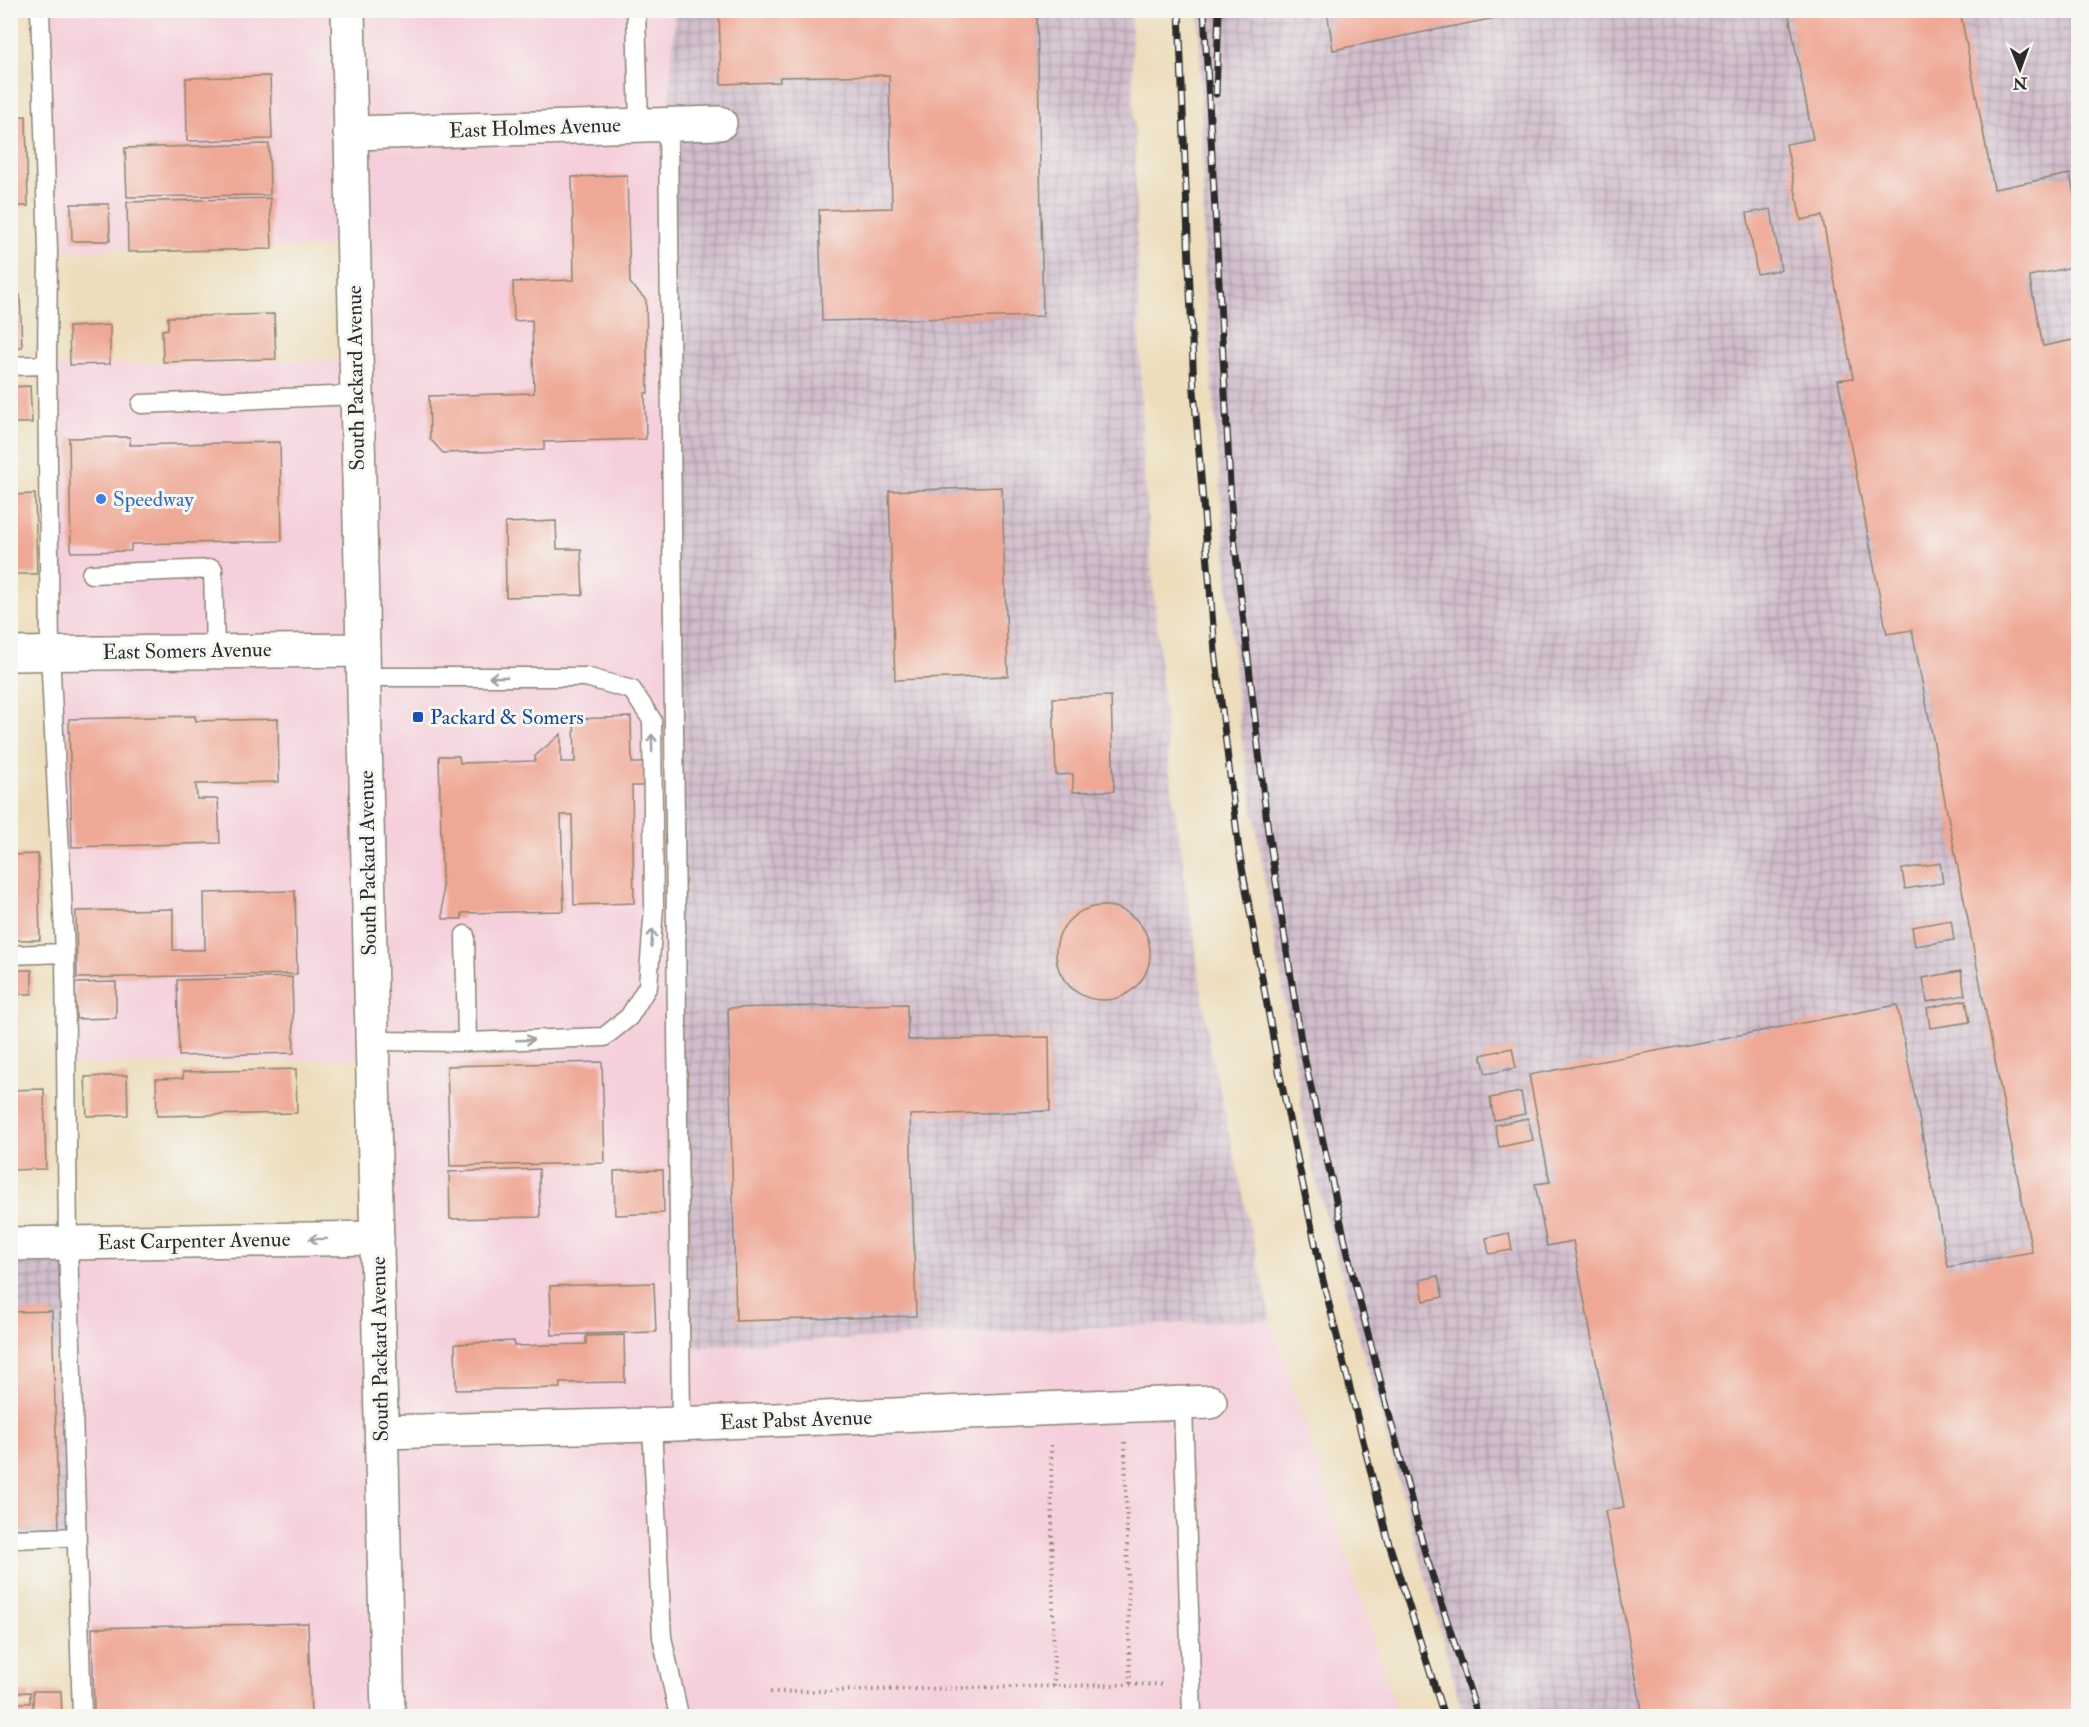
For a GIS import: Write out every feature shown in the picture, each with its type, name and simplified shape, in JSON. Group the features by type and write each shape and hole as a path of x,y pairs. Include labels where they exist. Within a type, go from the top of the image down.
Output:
{"street":[{"name":"South Packard Avenue","path":"348,10 388,1716"},
{"name":"East Holmes Avenue","path":"350,133 720,123"},
{"name":"East Somers Avenue","path":"10,654 215,651 363,664"},
{"name":"East Carpenter Avenue","path":"10,1244 377,1238"},
{"name":"East Pabst Avenue","path":"382,1432 667,1425 1196,1402"}],"lane":[{"path":"40,10 48,250 50,653 65,953 68,1243 81,1716"},
{"path":"636,10 654,125 667,1425 662,1637 679,1716"},
{"path":"10,366 47,365"},
{"path":"141,404 357,395"},
{"path":"91,574 213,569 215,651"},
{"path":"363,664 586,677 632,690 652,720 654,907 648,986 628,1017 604,1037 467,1042 372,1041"},
{"path":"465,935 467,1042"},
{"path":"10,955 65,953"},
{"path":"1192,1716 1196,1402"},
{"path":"10,1539 77,1537"}],"path":[{"path":"1124,1433 1130,1685"},
{"path":"1051,1434 1054,1687"},
{"path":"770,1692 1191,1684"}],"shaded area":[{"path":"40,11 675,11 668,124 681,1347 1271,1319 1398,1716 82,1716 68,1243 377,1238 372,1058 66,1066 47,365 356,360 353,247 48,250"},
{"path":"675,11 1131,11 1143,467 1169,767 1210,1048 1271,1319 681,1347 668,124"},
{"path":"1199,11 2078,11 2078,1716 1464,1716 1311,1163 1238,715 1205,288"},
{"path":"68,1243 77,1537 11,1539 10,1244"}],"building":[{"path":"719,10 1037,10 1043,316 822,321 819,210 892,208 889,75 780,77 780,82 721,84"},
{"path":"1327,10 1526,10 1526,12 1333,50"},
{"path":"1788,10 1960,10 1994,189 2070,174 2078,217 2078,266 2029,276 2043,346 2078,339 2078,1716 1643,1716 1605,1511 1624,1507 1573,1241 1547,1246 1535,1184 1550,1182 1529,1075 1897,1005 1948,1267 2032,1252 1912,630 1887,634 1838,380 1853,378 1822,216 1801,220 1786,144 1813,139"},
{"path":"270,76 272,139 187,141 186,78"},
{"path":"26,116 28,206 10,206 10,117"},
{"path":"269,144 270,195 127,197 125,148"},
{"path":"627,175 630,283 646,300 648,393 645,393 646,439 544,442 544,450 443,453 430,439 429,396 534,393 532,320 514,321 513,282 574,280 572,177"},
{"path":"270,198 272,249 128,252 127,202"},
{"path":"71,204 109,204 110,241 72,241"},
{"path":"1771,209 1781,270 1757,274 1747,213"},
{"path":"10,295 20,295 22,347 10,348"},
{"path":"274,314 276,359 163,362 162,330 168,329 168,317"},
{"path":"110,325 110,364 70,365 69,327"},
{"path":"30,386 32,423 10,423 10,387"},
{"path":"130,437 130,445 280,442 282,541 131,544 131,551 71,552 69,438"},
{"path":"1002,487 1008,676 895,680 889,491"},
{"path":"35,494 37,574 11,574 10,495"},
{"path":"556,521 557,549 581,549 583,595 506,597 505,523"},
{"path":"1111,696 1114,791 1073,792 1073,774 1056,775 1053,698"},
{"path":"195,716 196,721 278,719 279,782 196,784 197,799 218,799 220,843 72,847 69,719"},
{"path":"631,717 632,763 650,763 651,786 632,786 634,903 574,905 572,815 561,815 564,911 462,913 462,919 443,919 439,756 459,756 460,763 535,761 535,756 561,734 561,762 575,762 574,719"},
{"path":"38,854 40,940 10,940 10,855"},
{"path":"1940,863 1943,883 1905,889 1902,869"},
{"path":"295,891 297,974 77,978 76,911 173,909 173,950 205,950 204,893"},
{"path":"1103,906 1121,910 1136,920 1146,935 1150,953 1146,971 1136,986 1121,996 1103,1000 1085,996 1070,986 1060,971 1056,953 1060,935 1070,920 1085,910"},
{"path":"1951,920 1954,940 1915,946 1912,927"},
{"path":"10,970 32,970 32,994 10,994"},
{"path":"1961,971 1965,995 1927,1002 1923,978"},
{"path":"292,977 294,1053 179,1056 177,980"},
{"path":"116,982 116,1018 76,1019 75,983"},
{"path":"1966,1000 1970,1022 1930,1028 1927,1008"},
{"path":"907,1004 908,1040 1049,1037 1050,1111 910,1115 916,1316 736,1321 728,1008"},
{"path":"1512,1048 1516,1068 1486,1074 1481,1055"},
{"path":"602,1062 605,1163 450,1166 447,1066"},
{"path":"296,1069 297,1113 157,1116 156,1079 183,1078 183,1072"},
{"path":"127,1075 128,1115 87,1116 85,1077"},
{"path":"44,1089 46,1169 10,1170 10,1090"},
{"path":"1521,1092 1525,1114 1494,1120 1490,1098"},
{"path":"1528,1118 1533,1140 1499,1147 1495,1125"},
{"path":"539,1169 540,1217 450,1219 449,1172"},
{"path":"663,1170 664,1213 615,1215 614,1171"},
{"path":"1509,1233 1512,1250 1489,1254 1486,1238"},
{"path":"1438,1276 1443,1297 1424,1301 1420,1280"},
{"path":"654,1283 656,1332 552,1335 550,1286"},
{"path":"52,1311 59,1528 10,1530 10,1312"},
{"path":"624,1335 625,1382 560,1383 560,1388 456,1390 455,1344 514,1341 514,1346 586,1344 586,1336"},
{"path":"308,1623 311,1716 94,1716 92,1628"},
{"path":"33,1691 61,1691 62,1716 16,1716 16,1709 33,1708"},
{"path":"30,1692 30,1703 11,1703 10,1693"}],"railway":[{"path":"1179,10 1194,390 1215,651 1239,851 1279,1071 1322,1276 1387,1537 1444,1716"},
{"path":"1204,10 1232,520 1268,831 1302,1047 1352,1272 1425,1553 1478,1716"},
{"path":"1216,94 1219,10"}],"place":[{"name":"Speedway","path":"101,499"},
{"name":"Packard & Somers","path":"418,717"}]}
